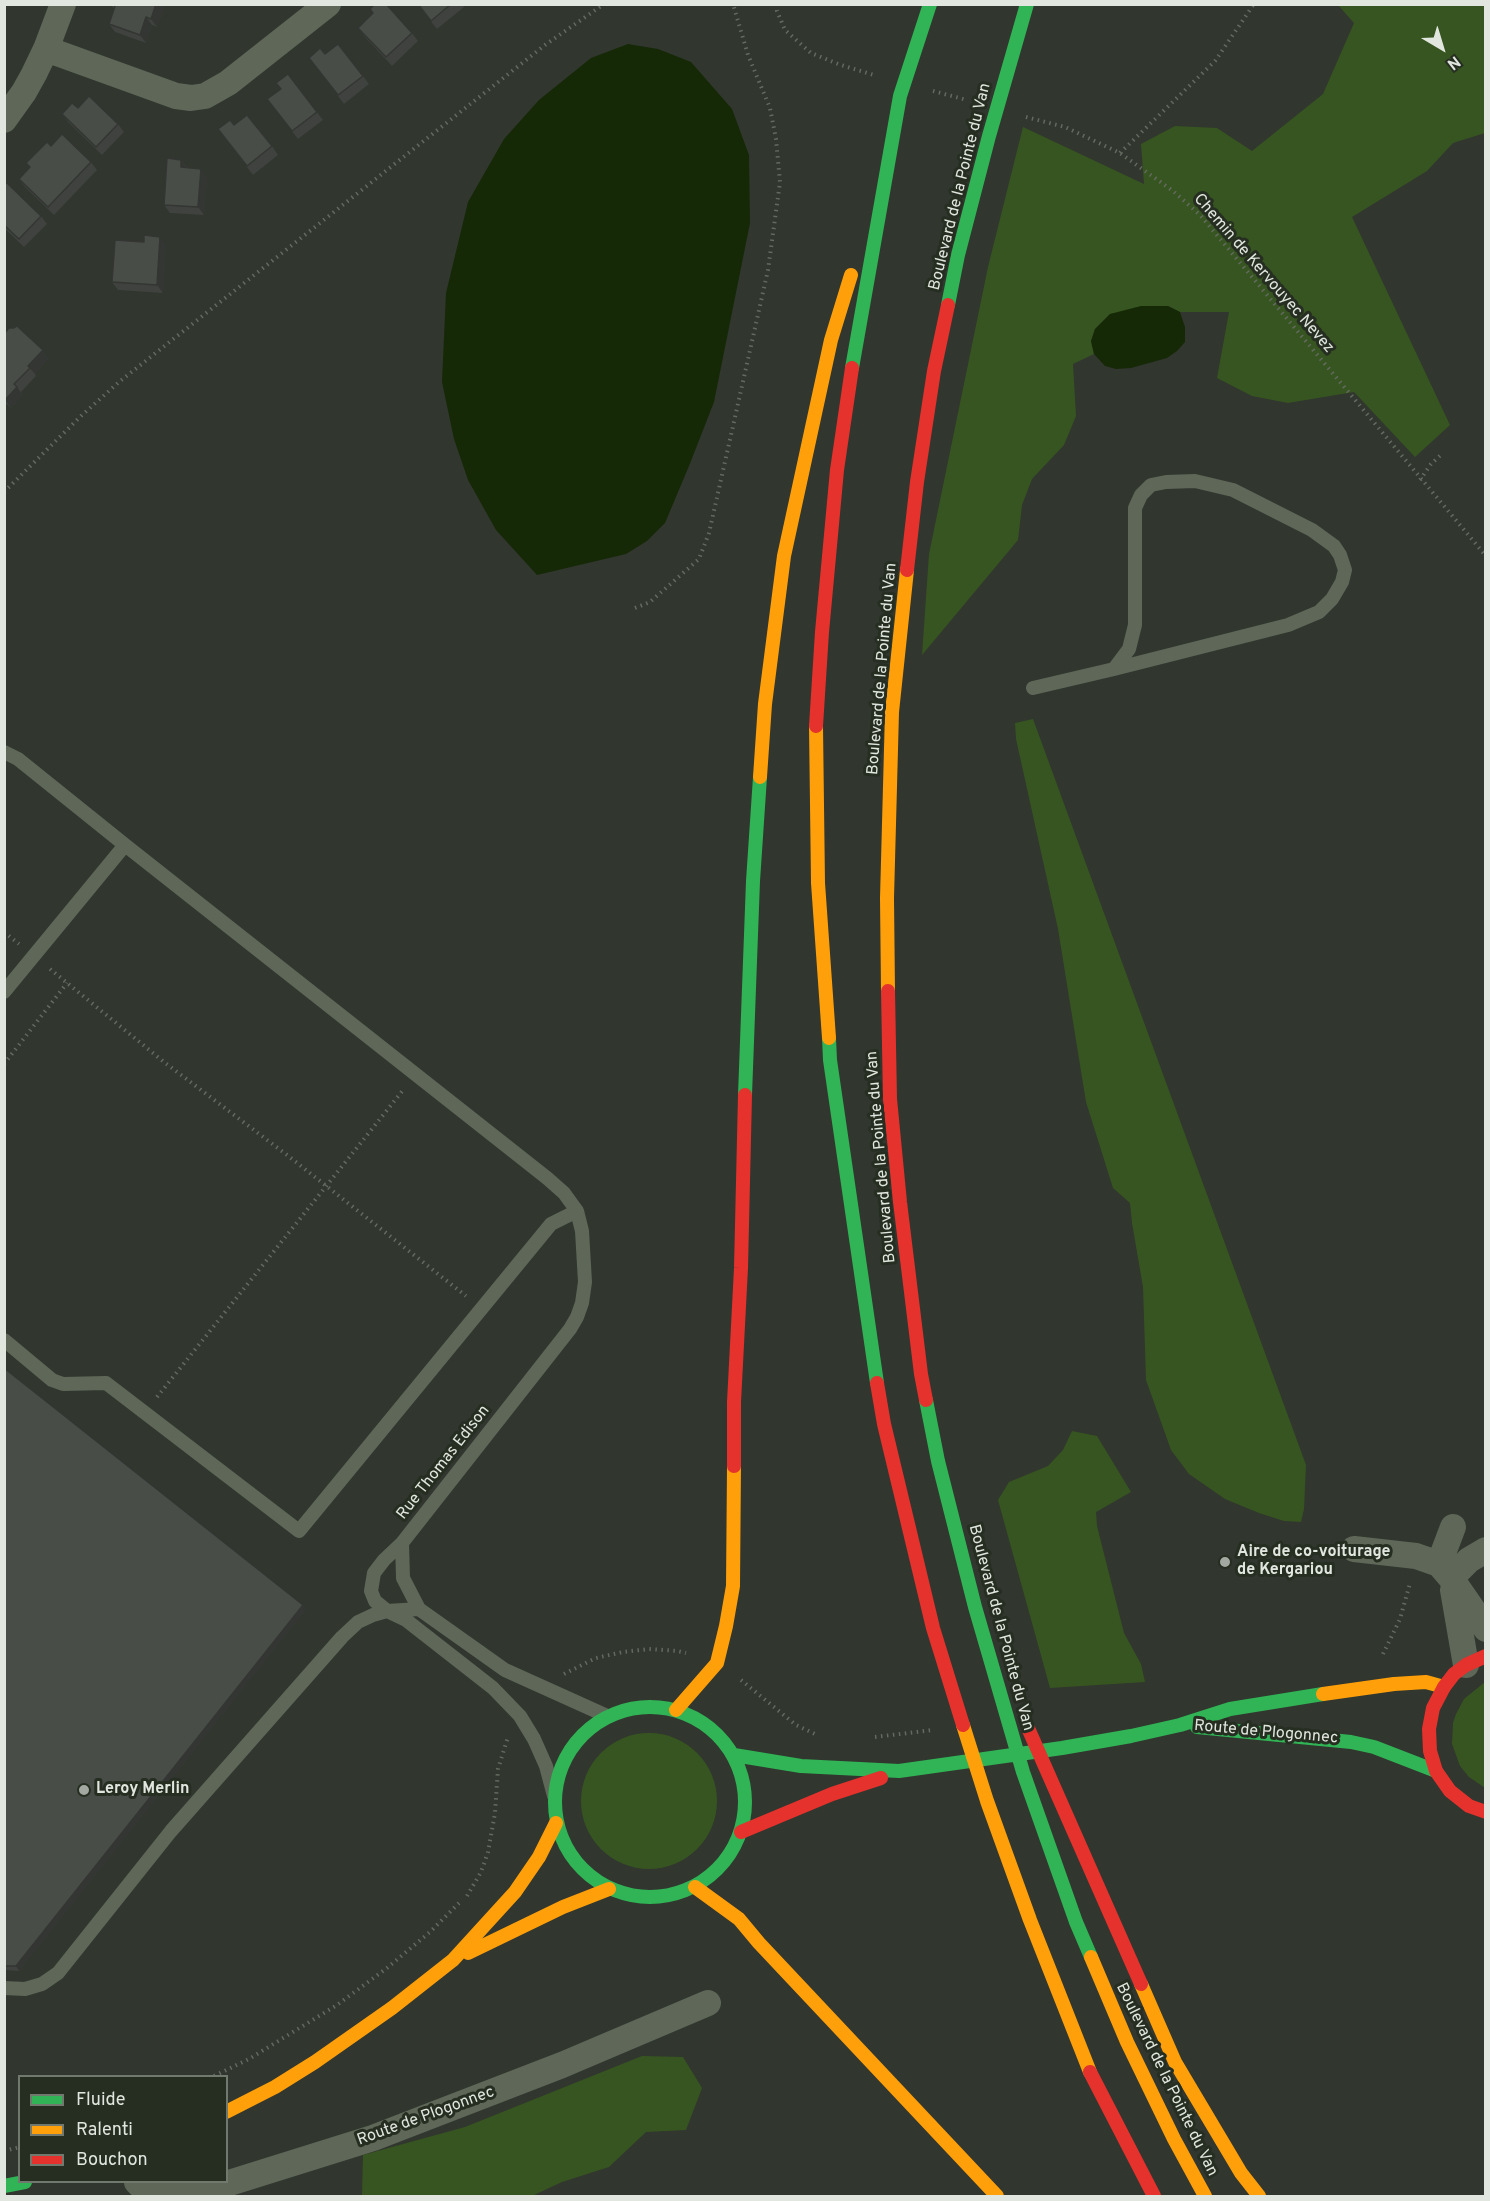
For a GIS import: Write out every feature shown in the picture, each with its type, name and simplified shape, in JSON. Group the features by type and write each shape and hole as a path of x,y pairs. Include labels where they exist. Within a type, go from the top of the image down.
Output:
{"main road":[{"name":"Boulevard de la Pointe du Van","path":"930,4 900,96 837,470 816,715 817,872 831,1071 882,1414 933,1628 987,1801 1034,1930 1092,2078 1154,2196"},
{"name":"Boulevard de la Pointe du Van","path":"1027,4 961,244 934,370 917,482 892,712 889,783 890,1099 921,1374 938,1461 975,1607 1023,1772 1076,1922 1127,2042 1204,2196"},
{"path":"676,1710 717,1663 733,1586 734,1402 741,1268 753,881 771,641 784,556 831,340 856,261 900,96"},
{"path":"975,1607 1175,2062 1241,2173 1259,2196"},
{"path":"1476,1661 1454,1674 1444,1686 1433,1708 1429,1729 1430,1751 1436,1771 1450,1791 1469,1806 1485,1812"},
{"name":"Route de Plogonnec","path":"1180,1725 1230,1709 1394,1684 1426,1682 1444,1686"},
{"path":"653,1706 676,1710 700,1719 719,1735 734,1755 744,1780 746,1806 741,1832 730,1855 713,1874 695,1887 665,1897 636,1897 609,1889 585,1873 567,1850 556,1823 554,1796 559,1771 570,1749 587,1730 608,1716 630,1708 653,1706"},
{"path":"734,1755 801,1766 899,1771 1050,1750 1180,1725"},
{"name":"Route de Plogonnec","path":"1180,1725 1351,1742 1374,1747 1436,1771"},
{"path":"741,1832 832,1794 899,1771"},
{"path":"228,2111 275,2087 315,2062 392,2008 453,1960 515,1892 539,1857 556,1823"},
{"path":"695,1887 739,1919 997,2196"},
{"path":"453,1960 562,1907 609,1889"}],"street":[{"path":"4,120 24,92 46,49 63,4"},
{"path":"46,49 176,96 191,98 205,96 228,83 328,4"},
{"path":"1453,1527 1435,1566 1476,1661"},
{"path":"1354,1549 1435,1566 1469,1560 1485,1550"},
{"path":"1435,1566 1485,1629"},
{"name":"Route de Plogonnec","path":"139,2183 144,2189 158,2193 172,2195 187,2193 226,2184 373,2138 562,2065 708,2004"}],"lane":[{"path":"1033,688 1114,669 1288,625 1319,612 1332,599 1342,582 1345,570 1340,555 1334,546 1312,530 1233,490 1195,481 1151,485 1141,495 1135,508 1135,625 1129,649 1114,669"},
{"path":"4,752 18,759 547,1178 564,1193 577,1211 551,1224 299,1531 106,1383 63,1384 52,1380 4,1340"},
{"path":"4,992 125,845"},
{"name":"Rue Thomas Edison","path":"577,1211 582,1231 585,1282 578,1317 402,1543 403,1578 419,1609 505,1671 608,1716"},
{"path":"402,1543 384,1560 374,1574 371,1592 375,1601 387,1611 406,1620 493,1688 520,1716 534,1739 546,1766 554,1796"},
{"path":"4,1988 25,1989 42,1984 58,1973 171,1832 342,1637 358,1622 387,1611 419,1609"}],"path":[{"path":"4,492 81,416 127,375 545,45 604,4"},
{"path":"635,608 650,602 699,559 710,533 768,270 780,182 776,139 770,108 748,56 733,4"},
{"path":"776,4 780,21 794,39 811,53 838,64 883,77"},
{"path":"1119,153 1215,61 1254,4"},
{"path":"929,90 974,102"},
{"name":"Chemin de Kervouyec Nevez","path":"1020,115 1065,127 1119,153 1173,191 1200,215 1485,556"},
{"path":"1420,480 1431,464 1443,453"},
{"path":"4,932 481,1308"},
{"path":"4,1064 67,983"},
{"path":"146,1412 415,1074"},
{"path":"1382,1656 1400,1618 1435,1566"}],"shaded area":[{"path":"1338,5 1485,5 1485,133 1453,143 1427,171 1352,217 1450,425 1415,457 1354,392 1288,403 1252,396 1217,378 1229,312 1180,312 1168,306 1110,314 1095,329 1091,341 1094,354 1073,364 1076,416 1064,445 1032,479 1022,505 1018,540 922,655 929,554 988,267 1023,127 1144,184 1141,144 1175,126 1217,128 1252,151 1323,94 1354,23"},
{"path":"628,44 658,49 691,62 732,109 749,155 750,223 714,402 665,523 647,541 626,554 537,575 496,530 468,480 454,439 442,382 446,293 468,202 504,139 539,100 591,58"},
{"path":"1141,306 1168,306 1180,312 1185,327 1185,342 1167,358 1131,368 1116,369 1105,366 1094,354 1091,341 1095,329 1110,314"},
{"path":"1033,719 1306,1465 1304,1509 1301,1522 1284,1521 1225,1499 1189,1474 1171,1450 1146,1380 1143,1287 1130,1203 1113,1188 1086,1102 1058,929 1016,739 1015,723"},
{"path":"1072,1431 1097,1436 1131,1492 1096,1512 1097,1526 1124,1633 1141,1664 1145,1682 1050,1688 998,1500 1009,1482 1048,1466 1063,1450"},
{"path":"1485,1682 1485,1788 1469,1777 1460,1766 1452,1744 1456,1714 1464,1699"},
{"path":"649,1733 675,1738 697,1753 712,1775 717,1801 712,1827 697,1849 675,1864 649,1869 623,1864 601,1849 586,1827 581,1801 586,1775 601,1753 623,1738"},
{"path":"642,2056 683,2057 702,2088 686,2130 646,2132 609,2167 562,2182 532,2196 362,2196 363,2155 465,2127"}],"building":[{"path":"111,4 156,4 151,19 146,17 140,35 109,24 115,6"},
{"path":"375,4 386,4 412,33 386,57 358,28 373,13 370,9"},
{"path":"418,4 451,4 431,21"},
{"path":"338,44 363,76 338,95 309,58 320,48 325,54"},
{"path":"288,74 317,112 292,131 267,99 281,89 276,83"},
{"path":"89,96 118,124 96,147 62,114 72,103 78,108"},
{"path":"247,115 272,146 247,166 218,129 230,120 234,125"},
{"path":"62,134 91,162 48,207 19,179 30,167 26,163 47,142 51,146"},
{"path":"167,158 181,160 181,167 201,169 198,207 164,205"},
{"path":"7,183 41,216 19,239 4,225 4,185"},
{"path":"144,235 160,237 157,285 112,282 115,240 144,242"},
{"path":"17,326 43,350 14,384 17,387 5,400 4,334 9,328"},
{"name":"Leroy Merlin","path":"4,1368 303,1605 16,1966 4,1966"}],"traffic: fast":[{"path":"852,368 900,96 930,4"},
{"path":"948,305 958,255 989,136 1027,4"},
{"path":"745,1095 753,881 760,777"},
{"path":"829,1038 830,1060 877,1383"},
{"path":"926,1400 938,1461 975,1607 1023,1772 1076,1922 1091,1957"},
{"path":"734,1755 801,1766 899,1771 1131,1736 1180,1725 1230,1709 1323,1694"},
{"path":"659,1707 687,1714 718,1734 738,1765 744,1783 745,1802 744,1821 738,1839 718,1870 687,1890 669,1896 641,1897 631,1896 605,1886 589,1876 576,1863 562,1839 556,1821 555,1793 556,1783 566,1757 576,1741 589,1728 613,1714 631,1708 659,1707"},
{"path":"1197,1727 1351,1742 1374,1747 1436,1771"},
{"path":"4,2186 20,2183"}],"traffic: slow":[{"path":"760,777 765,704 784,556 831,340 851,275"},
{"path":"888,991 887,898 892,712 907,570"},
{"path":"816,726 818,883 829,1038"},
{"path":"676,1710 717,1663 726,1626 733,1586 734,1466"},
{"path":"1323,1694 1426,1682 1444,1687"},
{"path":"963,1725 987,1801 1030,1920 1090,2072"},
{"path":"228,2111 275,2087 315,2062 392,2008 453,1960 515,1892 539,1857 556,1823"},
{"path":"695,1887 739,1919 997,2196"},
{"path":"468,1953 563,1907 609,1889"},
{"path":"1091,1957 1127,2042 1174,2139 1205,2196"},
{"path":"1141,1984 1175,2062 1241,2173 1259,2196"}],"traffic: jam":[{"path":"907,570 917,482 934,371 948,305"},
{"path":"816,726 837,470 852,368"},
{"path":"888,991 890,1099 900,1202 926,1400"},
{"path":"734,1466 734,1402 741,1268 745,1095"},
{"path":"877,1383 884,1424 933,1628 963,1725"},
{"path":"1486,1656 1466,1665 1454,1674 1433,1708 1429,1729 1430,1751 1436,1771 1450,1791 1469,1806 1486,1812"},
{"path":"1028,1728 1141,1984"},
{"path":"741,1832 832,1794 881,1778"},
{"path":"1090,2072 1154,2196"}],"place":[{"name":"Aire de co-voiturage de Kergariou","path":"1225,1562"},
{"name":"Leroy Merlin","path":"84,1790"}]}
